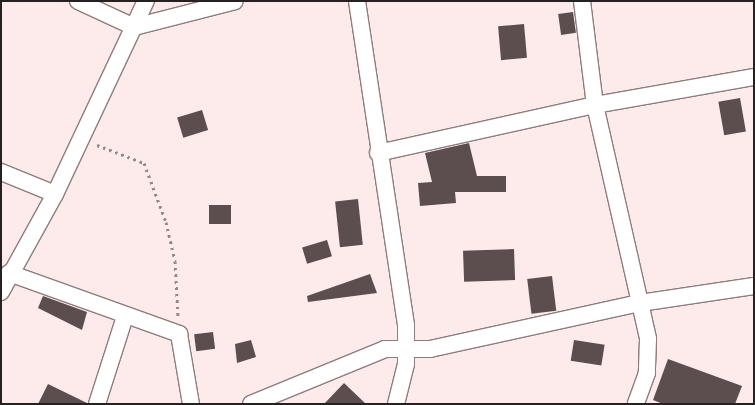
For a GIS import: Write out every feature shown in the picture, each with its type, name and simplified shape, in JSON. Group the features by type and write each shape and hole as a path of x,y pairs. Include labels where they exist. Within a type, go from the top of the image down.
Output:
{"street":[{"path":"78,1 134,27 234,1"},
{"path":"1,292 9,273 55,194 146,1"},
{"path":"357,1 408,347 396,404"},
{"path":"582,1 595,105 640,303 649,358 636,404"},
{"path":"378,153 595,105 754,77"},
{"path":"1,172 55,194"},
{"path":"9,273 179,334 191,404"},
{"path":"251,404 385,349 408,347 430,349 640,303 754,286"},
{"path":"96,404 125,316"}],"path":[{"path":"81,139 144,163 166,222 175,261 179,334"}],"building":[{"path":"573,12 576,33 561,35 558,14"},
{"path":"524,24 527,58 501,60 498,26"},
{"path":"740,98 746,131 724,135 718,102"},
{"path":"202,110 208,130 183,138 177,118"},
{"path":"469,143 477,176 506,176 506,192 455,192 456,203 420,206 418,183 432,182 425,153"},
{"path":"358,199 363,245 340,247 335,201"},
{"path":"209,205 231,205 231,224 209,224"},
{"path":"327,240 332,256 307,264 302,248"},
{"path":"514,249 515,280 464,282 463,251"},
{"path":"370,274 377,293 308,302 307,296"},
{"path":"552,276 556,311 531,314 527,279"},
{"path":"43,296 87,312 82,330 38,308"},
{"path":"213,332 215,349 196,351 194,334"},
{"path":"251,340 256,357 237,363 235,344"},
{"path":"574,340 605,345 601,366 571,361"},
{"path":"668,359 742,386 735,404 663,404 653,400"},
{"path":"344,383 366,404 324,404"},
{"path":"48,384 87,403 87,404 38,404"}]}
